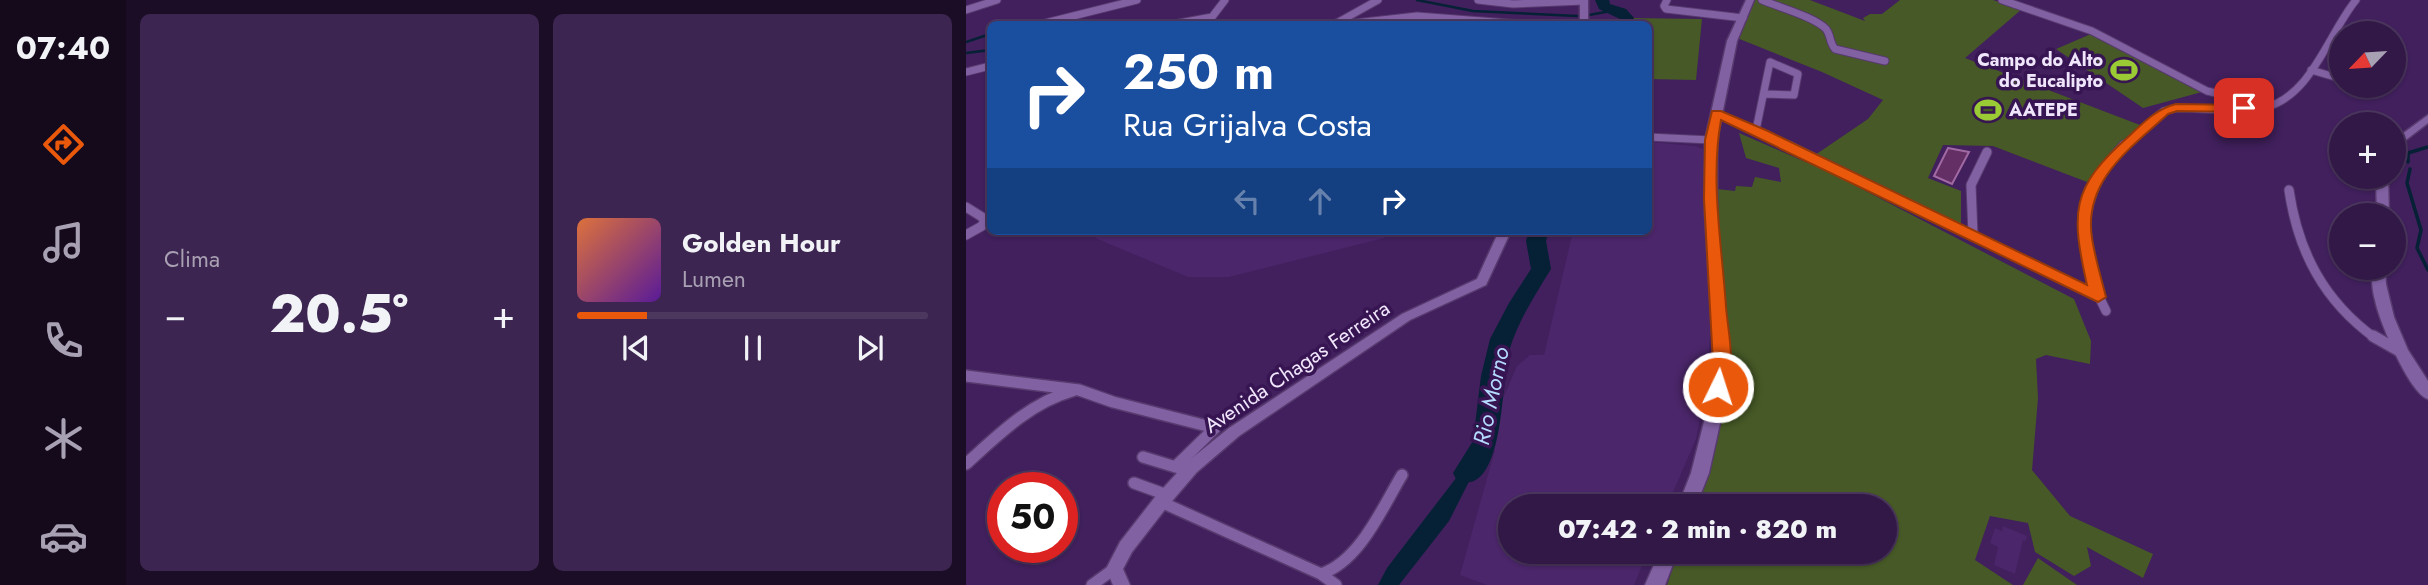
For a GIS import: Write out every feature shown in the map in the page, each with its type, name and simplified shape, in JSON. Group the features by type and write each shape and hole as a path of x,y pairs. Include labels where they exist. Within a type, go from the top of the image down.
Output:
{"main road":[{"path":"1692,494 1712,423 1722,363 1711,215 1711,140 1735,29 1750,0"},
{"path":"2406,136 2428,117"},
{"path":"2379,280 2381,300 2404,353 2428,393"},
{"path":"1655,585 1664,564"}],"street":[{"path":"966,10 997,0"},
{"path":"1053,21 1137,0"},
{"path":"1190,21 1212,17 1225,0"},
{"path":"1340,21 1378,0"},
{"path":"1478,0 1513,4 1584,0 1584,21"},
{"path":"1667,0 1664,6 1666,9 1743,18"},
{"path":"1762,0 1821,24 1829,32 1830,43 1835,50 1885,61"},
{"path":"2003,0 2092,31 2207,91 2273,106"},
{"path":"2106,312 2098,297 2084,236 2085,211 2094,180 2107,162 2164,111 2176,108 2273,106 2289,95 2311,70 2353,1"},
{"path":"1373,21 1417,16 1482,21"},
{"path":"1756,130 1770,62 1798,74 1794,95 1764,94"},
{"path":"966,72 987,67"},
{"path":"2311,70 2329,75"},
{"path":"1716,113 2098,297"},
{"path":"1652,137 1711,140"},
{"path":"1973,235 1971,185 1987,152"},
{"path":"2289,190 2297,233 2329,296 2354,324 2381,343 2404,353"},
{"path":"966,207 986,215 982,226 966,235"},
{"name":"Avenida Chagas Ferreira","path":"1092,585 1114,569 1126,547 1164,499 1182,469 1397,323 1482,282 1503,235"},
{"path":"966,376 1079,390 1113,402 1215,428 1182,469 1143,457"},
{"path":"966,464 997,436 1050,398 1079,390"},
{"path":"1321,574 1333,571 1350,554 1402,475"},
{"path":"1133,483 1321,574 1336,585"},
{"path":"1114,569 1122,585"}],"shaded area":[{"path":"1652,142 1703,149 1711,329 1705,391 1696,439 1672,494 1498,494 1498,564 1643,564 1634,585 1487,585 1460,575 1495,450 1489,449 1494,419 1517,366 1530,355 1544,355 1572,235 1652,235"},
{"path":"1096,235 1387,235 1229,277 1188,277 1095,238"},
{"path":"2003,526 2027,536 2026,541 2023,540 2015,574 1994,565 1998,547 1990,543 1995,528 2002,531"}],"green space":[{"name":"AATEPE","path":"1755,0 1810,0 1865,21 1863,18 1870,14 1882,14 1900,0 1993,0 2022,9 1965,58 2140,125 2112,151 2087,182 1993,146 1943,145 1928,178 1961,191 1961,224 1815,155 1868,119 1883,100 1737,38"},
{"path":"1630,18 1702,19 1696,80 1652,79 1652,21 1630,21"},
{"name":"Campo do Alto do Eucalipto","path":"2091,34 2202,92 2143,108 2056,49"},
{"path":"1739,133 1831,173 2074,299 2091,341 2090,364 2046,355 2036,359 2038,398 2032,470 2070,516 2153,554 2143,578 2087,547 2091,566 2074,576 2035,552 2028,523 1990,516 1975,560 2013,585 1667,585 1674,564 1897,564 1897,494 1702,494 1707,480 1727,380 1717,189 1735,191 1736,186 1752,187 1755,177 1781,182 1779,168 1746,158"},
{"path":"2038,558 2077,585 2023,585"}],"water":[{"path":"1485,450 1449,521 1399,585 1378,585 1387,568 1476,452"}],"building":[{"path":"1948,148 1969,152 1952,184 1934,176"}],"waterway":[{"path":"1417,0 1473,11 1577,16"},
{"name":"Rio Morno","path":"1602,0 1604,6 1621,12 1627,18 1626,21"},
{"path":"1589,15 1616,10"},
{"path":"966,42 987,35"},
{"path":"966,53 987,50"},
{"path":"2408,162 2408,153 2428,147"},
{"path":"2410,169 2407,183 2421,230 2417,248 2428,270"},
{"name":"Rio Morno","path":"1466,473 1480,454 1485,441 1492,376 1501,339 1519,303 1541,269 1536,241 1538,235"}],"place":[{"name":"Campo do Alto do Eucalipto","path":"2124,70"},
{"name":"AATEPE","path":"1988,110"}],"route":[{"path":"1718,387 1722,363 1711,215 1711,140 1716,113 2098,297 2084,236 2085,211 2094,180 2107,162 2164,111 2176,108 2244,108"}]}
